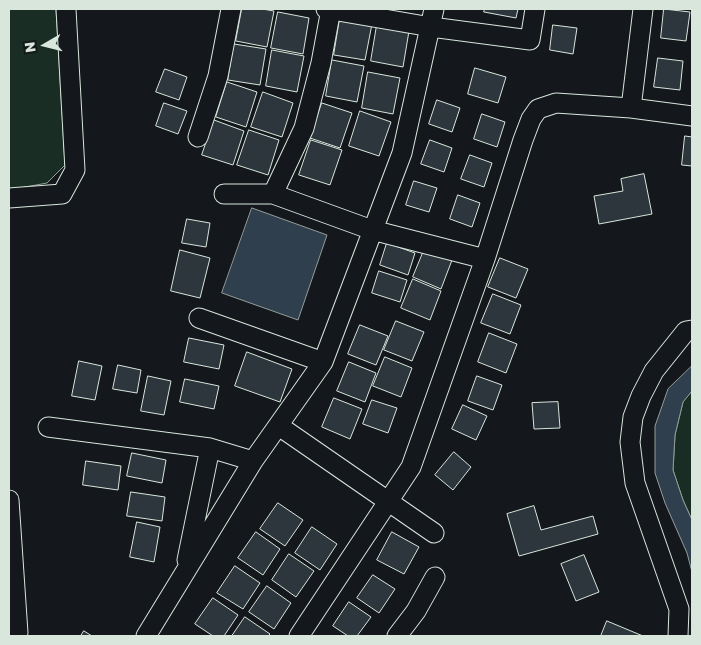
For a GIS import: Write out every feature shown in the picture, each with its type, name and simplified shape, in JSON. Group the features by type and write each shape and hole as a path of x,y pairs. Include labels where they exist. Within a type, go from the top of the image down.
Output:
{"street":[{"path":"9,198 62,194 75,170 66,9"},
{"path":"198,137 218,76 231,9"},
{"path":"274,194 304,128 321,63 329,9 433,18 530,40 535,9"},
{"path":"631,108 643,9"},
{"path":"146,636 253,461 323,362 402,153 433,18"},
{"path":"300,636 411,467 484,259 523,140 531,119 538,109 556,103 631,108 692,116"},
{"path":"224,194 274,194 372,230 484,259"},
{"path":"199,318 323,362"},
{"path":"678,636 679,610 635,483 630,442 633,417 654,371 686,331 692,330"},
{"path":"279,426 434,533"},
{"path":"48,427 210,448 253,461"},
{"path":"184,573 210,448"},
{"path":"9,500 18,633 15,636"},
{"path":"397,636 416,611 435,577"}],"green space":[{"path":"9,9 56,9 65,165 47,183 9,190"},
{"path":"692,391 692,520 673,470 675,435 683,402"}],"water":[{"path":"252,208 327,235 298,320 222,293"},
{"path":"692,366 692,391 683,402 675,435 673,470 692,520 692,572 687,553 665,503 655,473 655,426 668,389"}],"building":[{"path":"242,9 274,11 267,47 236,41"},
{"path":"485,9 518,9 516,18 484,12"},
{"path":"664,9 690,12 686,41 661,38"},
{"path":"278,12 309,18 303,54 271,48"},
{"path":"340,18 372,24 365,60 334,55"},
{"path":"377,25 409,31 403,67 371,61"},
{"path":"553,25 577,28 573,54 550,50"},
{"path":"234,44 266,49 260,85 228,80"},
{"path":"272,50 304,56 297,92 266,86"},
{"path":"658,58 683,61 680,90 654,87"},
{"path":"332,60 364,66 357,102 326,96"},
{"path":"475,68 506,77 498,103 468,94"},
{"path":"165,69 187,77 179,100 156,92"},
{"path":"368,72 400,78 393,114 362,108"},
{"path":"227,82 257,92 246,127 216,117"},
{"path":"263,92 293,103 282,137 251,127"},
{"path":"437,100 460,108 452,132 429,124"},
{"path":"164,103 187,111 178,134 156,126"},
{"path":"322,103 352,113 340,148 310,138"},
{"path":"360,111 391,122 379,156 349,146"},
{"path":"482,114 505,122 497,147 474,139"},
{"path":"214,120 244,131 233,165 202,155"},
{"path":"249,130 279,140 268,175 237,165"},
{"path":"685,136 692,137 692,166 682,165"},
{"path":"311,140 342,150 330,185 299,175"},
{"path":"430,140 452,148 444,172 421,164"},
{"path":"470,155 492,163 484,187 461,179"},
{"path":"644,174 652,214 599,224 594,196 623,191 621,179"},
{"path":"414,181 437,188 429,212 406,205"},
{"path":"458,195 480,203 472,227 450,219"},
{"path":"187,219 210,223 206,247 182,243"},
{"path":"387,243 415,253 408,275 380,265"},
{"path":"425,248 452,260 441,289 413,277"},
{"path":"180,250 210,258 200,298 171,291"},
{"path":"500,258 528,269 516,298 488,287"},
{"path":"379,271 407,280 400,302 372,293"},
{"path":"413,279 441,291 430,320 401,308"},
{"path":"493,294 521,305 510,334 481,323"},
{"path":"396,321 424,332 412,361 384,350"},
{"path":"360,325 388,336 376,365 348,354"},
{"path":"489,333 517,344 506,373 478,362"},
{"path":"189,338 224,345 219,369 184,362"},
{"path":"247,352 292,369 280,402 235,386"},
{"path":"385,357 412,368 401,397 373,386"},
{"path":"79,361 102,366 95,400 72,396"},
{"path":"349,362 376,373 365,402 337,391"},
{"path":"118,365 141,370 137,393 113,389"},
{"path":"148,376 171,381 164,415 141,411"},
{"path":"477,376 502,385 493,410 468,401"},
{"path":"185,379 219,386 214,409 180,402"},
{"path":"334,398 362,409 350,439 322,427"},
{"path":"372,400 397,408 388,433 363,424"},
{"path":"558,402 560,428 534,429 532,403"},
{"path":"463,405 487,416 476,440 452,429"},
{"path":"454,452 471,467 453,490 435,475"},
{"path":"132,453 166,460 162,483 127,476"},
{"path":"86,461 121,466 118,490 83,485"},
{"path":"131,492 165,497 162,521 127,516"},
{"path":"278,503 303,520 285,546 260,529"},
{"path":"534,506 541,530 593,516 598,534 519,556 507,514"},
{"path":"137,522 160,527 154,562 130,557"},
{"path":"312,527 337,544 320,570 295,553"},
{"path":"256,532 280,549 263,575 238,558"},
{"path":"392,532 419,547 404,574 377,560"},
{"path":"289,554 314,571 296,597 272,580"},
{"path":"584,555 599,592 576,601 561,564"},
{"path":"235,566 260,583 243,609 217,593"},
{"path":"373,575 395,589 379,613 357,598"},
{"path":"267,586 291,603 274,629 249,612"},
{"path":"213,598 238,615 224,636 213,636 195,624"},
{"path":"349,602 371,617 357,636 348,636 333,626"},
{"path":"245,617 270,634 268,636 232,636"},
{"path":"607,621 643,636 601,636"},
{"path":"84,631 92,636 81,636"}]}
